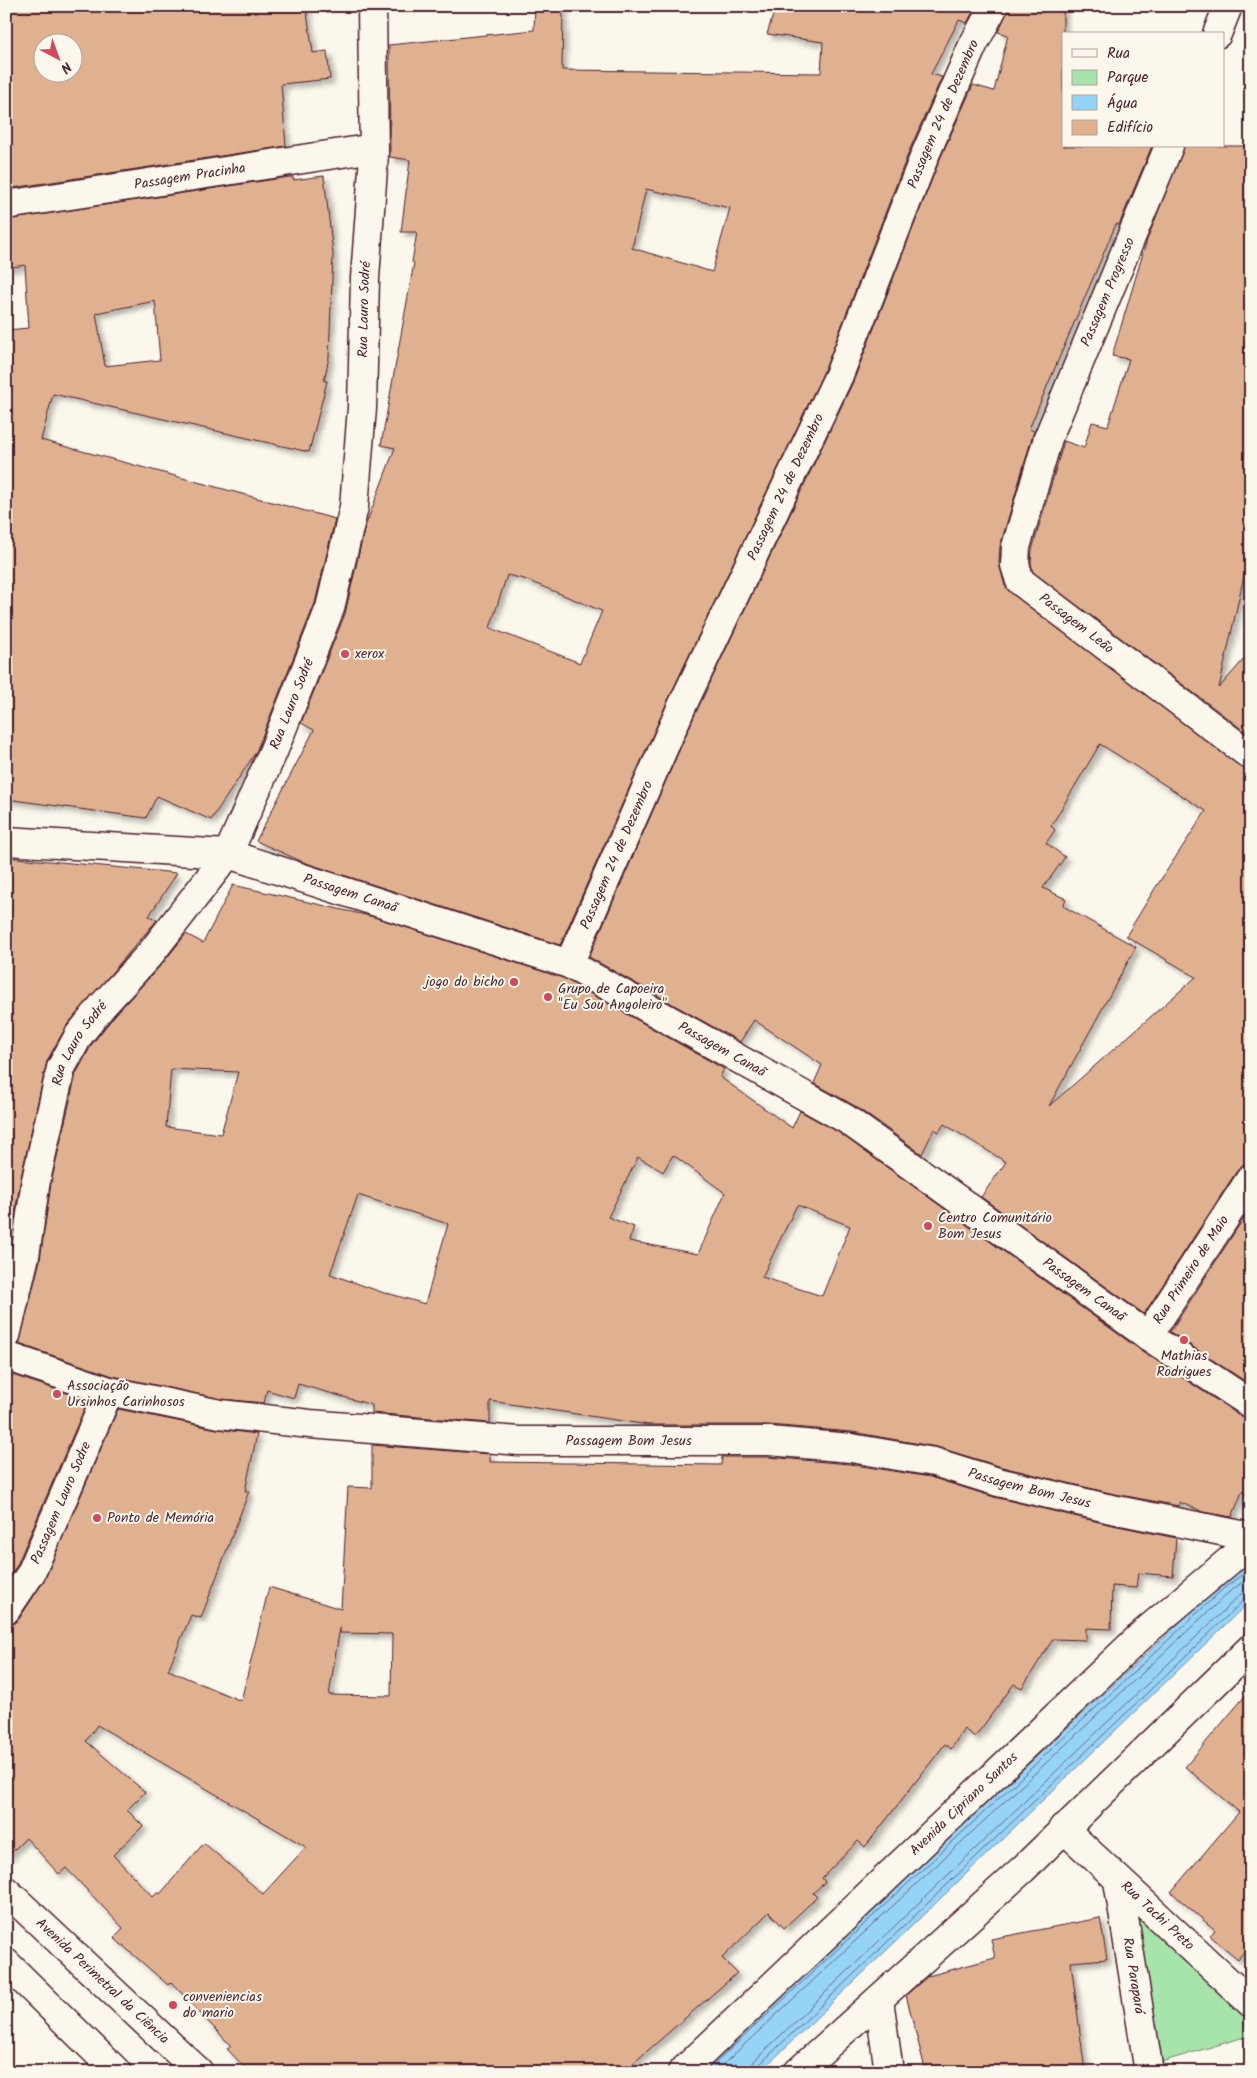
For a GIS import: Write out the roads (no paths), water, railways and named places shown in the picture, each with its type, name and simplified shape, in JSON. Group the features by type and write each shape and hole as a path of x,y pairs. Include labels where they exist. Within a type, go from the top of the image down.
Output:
{"street":[{"name":"Rua Lauro Sodré","path":"6,1336 24,1256 38,1172 61,1068 78,1035 151,953 228,854 273,752 330,608 354,507 362,408 365,278 374,148 372,6"},
{"name":"Passagem 24 de Dezembro","path":"569,964 682,706 839,375 925,155 973,45 994,6"},
{"path":"1218,32 1228,6"},
{"name":"Passagem Pracinha","path":"6,204 374,148"},
{"name":"Passagem Progresso","path":"1048,438 1168,148"},
{"name":"Passagem Leão","path":"1048,438 1016,546 1015,565 1020,581 1251,756"},
{"name":"Passagem Canaã","path":"6,841 228,854 569,964 846,1119 1148,1336 1251,1404"},
{"name":"Rua Primeiro de Maio","path":"1148,1336 1251,1178"},
{"name":"Passagem Bom Jesus","path":"6,1356 109,1390 220,1414 310,1424 519,1441 769,1441 851,1448 934,1462 998,1482 1107,1508 1251,1536"},
{"name":"Passagem Lauro Sodre","path":"6,1610 30,1573 109,1390"},
{"name":"Avenida Cipriano Santos","path":"682,2072 1146,1631 1229,1560 1251,1544"},
{"path":"798,2072 1023,1870 1064,1828 1245,1663"},
{"name":"Rua Tachi Preto","path":"1064,1828 1118,1881 1251,2003"},
{"name":"Rua Parapará","path":"1118,1881 1150,2072"},
{"name":"Avenida Perimetral da Ciência","path":"6,1891 199,2072"},
{"path":"6,1964 117,2072"},
{"path":"879,2000 889,2072"}],"water":[{"path":"1251,1562 1251,1600 760,2072 699,2072 1221,1584"}],"place":[{"name":"xerox","path":"345,654"},
{"name":"jogo do bicho","path":"514,982"},
{"name":"Grupo de Capoeira \"Eu Sou Angoleiro\"","path":"548,997"},
{"name":"Centro Comunitário Bom Jesus","path":"928,1226"},
{"name":"Mathias Rodrigues","path":"1184,1340"},
{"name":"Associação Ursinhos Carinhosos","path":"57,1394"},
{"name":"Ponto de Memória","path":"97,1518"},
{"name":"conveniencias do mario","path":"173,2005"}]}
